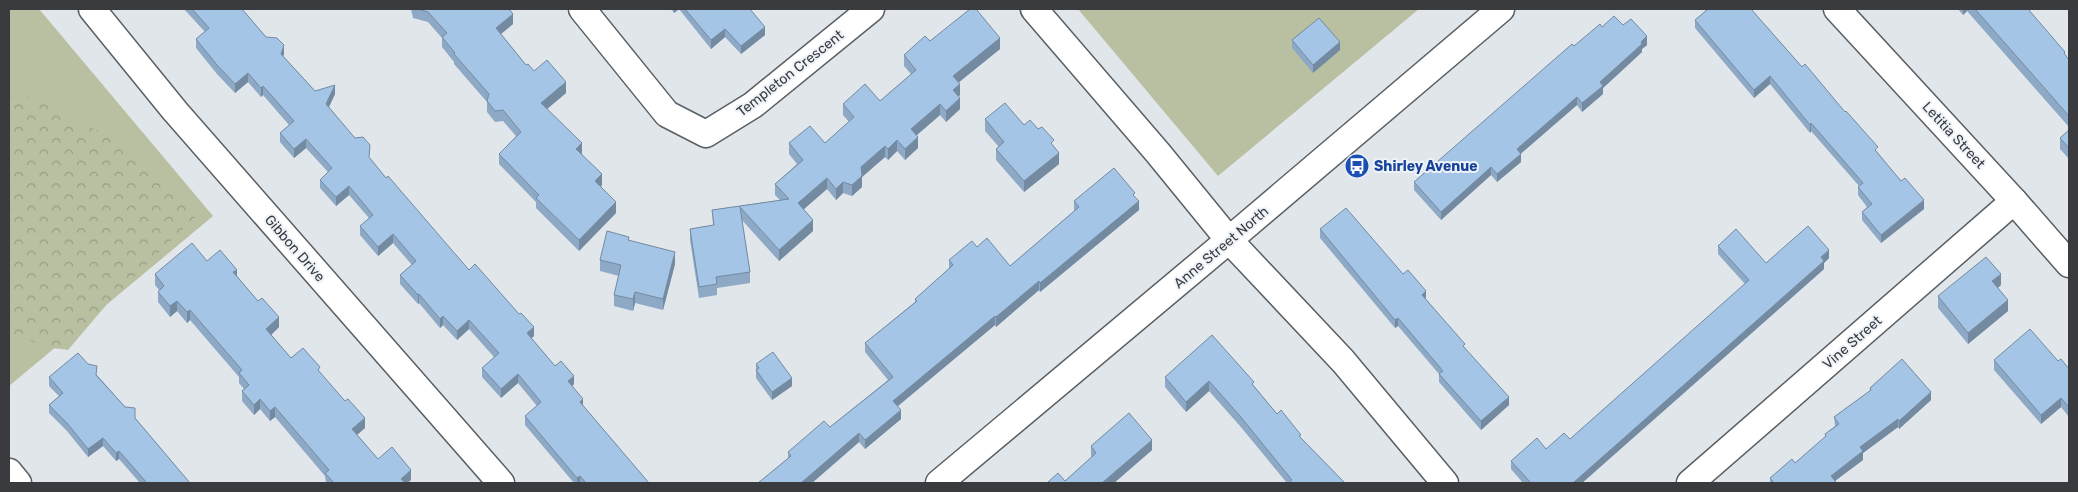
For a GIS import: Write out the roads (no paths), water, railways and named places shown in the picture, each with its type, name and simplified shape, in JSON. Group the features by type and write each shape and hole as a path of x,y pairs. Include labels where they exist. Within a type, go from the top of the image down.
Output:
{"street":[{"name":"Gibbon Drive","path":"92,9 175,112 501,483"},
{"name":"Templeton Crescent","path":"582,9 667,114 706,134 753,105 871,9"},
{"path":"1034,9 1158,152 1230,240 1343,361 1445,483"},
{"name":"Anne Street North","path":"939,483 1230,240 1501,9"},
{"name":"Letitia Street","path":"1838,9 2014,200 2069,264"},
{"name":"Vine Street","path":"1690,483 2014,200"},
{"path":"9,472 18,483"}],"place":[{"name":"Shirley Avenue","path":"1357,166"}]}
